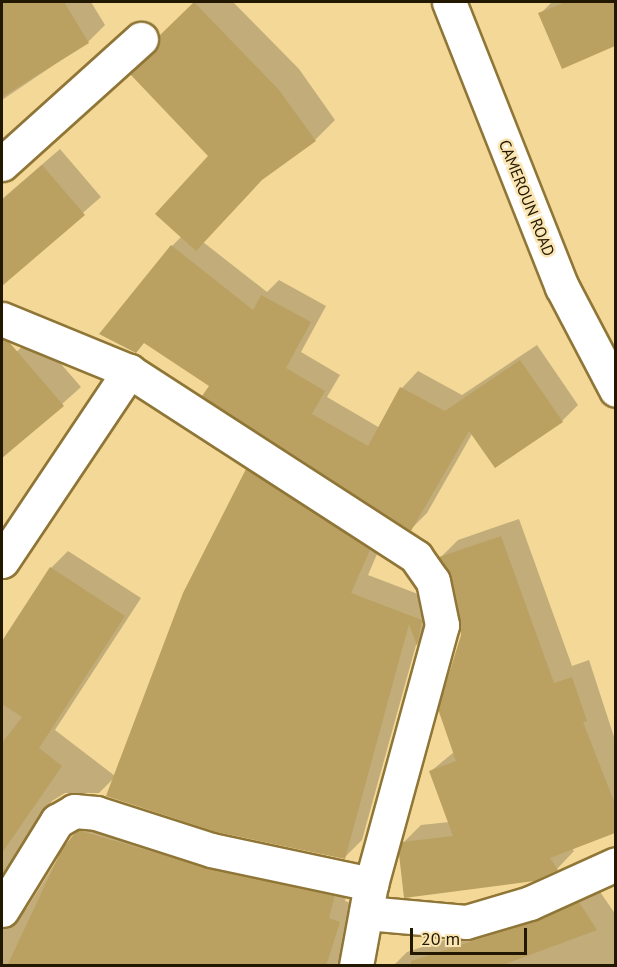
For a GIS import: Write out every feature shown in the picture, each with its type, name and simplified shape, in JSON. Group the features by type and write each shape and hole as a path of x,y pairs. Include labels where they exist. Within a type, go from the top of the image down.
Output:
{"street":[{"name":"CAMEROUN ROAD","path":"449,2 562,287 615,390"},
{"path":"2,164 141,39"},
{"path":"5,325 129,371 416,557 433,581 442,625 369,899 356,966"},
{"path":"2,561 129,371"},
{"path":"2,910 57,821 74,811 96,813 369,899 466,922 530,903 615,864"}],"building":[{"path":"2,2 64,2 89,43 2,97"},
{"path":"194,2 279,90 316,141 262,180 196,251 155,214 208,156 130,74 154,52 159,36"},
{"path":"566,2 615,2 615,46 562,69 538,13"},
{"path":"42,165 85,215 2,286 2,200"},
{"path":"171,245 253,310 261,295 311,322 286,368 325,391 312,414 368,446 400,387 445,411 520,360 563,422 495,468 469,431 411,531 202,396 209,386 144,343 136,353 99,334"},
{"path":"2,339 9,342 64,406 2,458"},
{"path":"246,469 370,550 351,593 422,620 417,646 409,624 345,859 216,832 106,796 183,593"},
{"path":"501,536 554,683 572,677 587,721 583,722 615,804 615,833 550,858 558,870 534,881 404,898 399,854 402,842 453,836 429,771 456,761 438,709 461,635 460,622 451,577 439,557"},
{"path":"50,567 125,616 39,748 62,766 2,853 2,743 22,717 2,704 2,641"},
{"path":"78,830 207,868 335,895 329,918 340,922 326,966 7,966 62,849"},
{"path":"579,902 597,930 500,966 411,966 411,961 535,921"}]}
